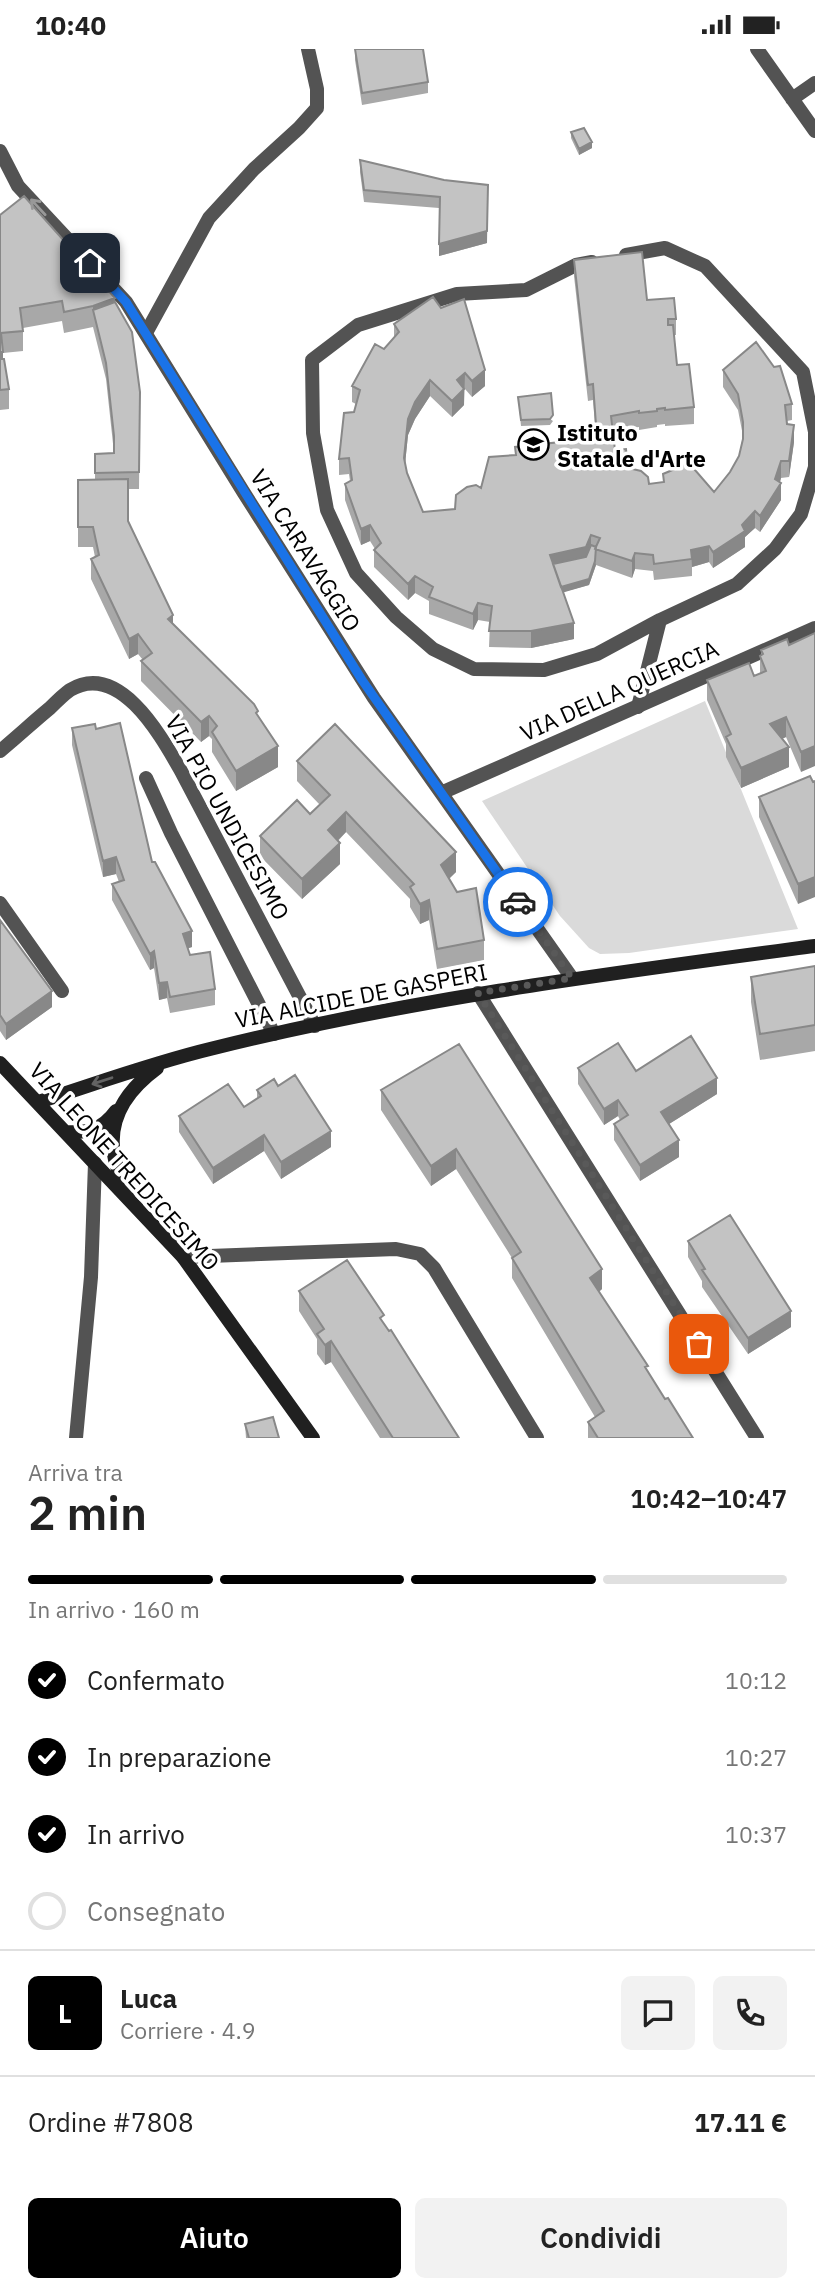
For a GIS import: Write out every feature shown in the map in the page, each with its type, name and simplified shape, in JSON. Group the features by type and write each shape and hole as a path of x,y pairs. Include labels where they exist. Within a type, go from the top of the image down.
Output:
{"street":[{"path":"146,333 209,218 254,169 317,108 317,89 308,49"},
{"path":"757,49 815,131"},
{"path":"792,99 815,83"},
{"name":"VIA CARAVAGGIO","path":"0,151 18,186 126,302 349,661 572,978"},
{"path":"666,248 705,266 803,372 815,432 815,467 801,514 775,549 737,584 660,620 597,654 544,670 474,669 433,649 396,617 356,573 327,510 313,433 312,360 358,325 457,293 526,290 576,265 666,248"},
{"path":"638,707 660,620"},
{"name":"VIA DELLA QUERCIA","path":"442,793 815,628"},
{"name":"VIA PIO UNDICESIMO","path":"0,751 70,690 86,684 102,685 129,698 159,733 181,771 315,1025"},
{"path":"146,778 171,833 274,1034"},
{"path":"0,903 62,991"},
{"name":"VIA ALCIDE DE GASPERI","path":"38,1102 167,1061 315,1025 478,993 572,978 815,946"},
{"path":"478,993 757,1438"},
{"name":"VIA ALCIDE DE GASPERI","path":"66,1132 96,1130 109,1121 143,1078 167,1061"},
{"name":"VIA LEONE TREDICESIMO","path":"0,1063 183,1257 313,1438"},
{"name":"VIA ALCIDE DE GASPERI","path":"123,1102 113,1126 112,1154 122,1180 143,1214"},
{"path":"76,1438 91,1277 95,1163"},
{"path":"183,1257 396,1249 420,1254 434,1268 537,1438"}],"shaded area":[{"path":"705,701 798,929 629,953 600,954 589,948 560,916 482,801"}],"building":[{"path":"355,49 423,49 428,82 362,93"},
{"path":"584,128 592,142 579,149 571,132"},
{"path":"360,160 444,180 488,185 487,231 439,244 440,197 364,190"},
{"path":"24,196 115,298 64,312 62,301 20,308 23,331 1,333 3,352 0,352 0,215"},
{"path":"642,252 647,300 674,298 676,319 668,319 668,325 673,325 677,365 689,364 694,407 665,408 611,416 615,450 626,449 628,468 641,471 648,477 649,484 664,482 663,474 689,463 714,492 739,456 743,439 738,394 723,370 756,342 774,367 780,366 792,404 785,405 787,424 794,425 789,461 781,461 775,479 781,483 760,516 755,511 742,525 745,531 713,552 709,546 691,550 692,559 654,564 653,555 635,553 632,561 595,549 600,538 591,535 586,547 550,555 574,623 531,631 489,631 492,606 478,603 473,614 429,597 433,587 415,576 408,584 374,550 381,543 370,525 361,529 345,484 352,480 349,458 339,459 344,413 354,412 360,390 352,386 375,344 384,349 399,332 394,324 433,297 441,308 464,299 485,370 472,381 465,373 457,380 464,389 452,401 430,380 415,402 408,419 404,458 407,473 423,512 455,509 456,495 467,487 476,485 481,488 489,457 516,455 515,447 597,438 593,384 588,385 574,260"},
{"path":"115,302 132,332 140,392 139,472 95,473 95,454 114,453 114,436 106,363 93,310"},
{"path":"0,359 4,359 9,389 0,390"},
{"path":"551,393 553,415 550,419 521,420 518,397"},
{"path":"128,479 128,521 173,615 168,619 254,704 258,711 256,713 278,746 236,771 212,732 217,726 209,716 201,722 141,661 152,653 138,634 129,639 91,559 99,555 93,527 78,527 78,480"},
{"path":"591,545 596,547 589,579 561,587 553,564 586,557"},
{"path":"815,633 815,746 801,752 786,717 770,724 789,747 741,768 726,737 731,734 707,680 749,663 754,676 766,671 760,656 763,654 761,650 787,639 789,645"},
{"path":"120,723 152,862 155,862 192,931 183,934 190,955 210,952 215,989 170,997 167,982 159,983 154,951 150,954 112,884 124,880 116,857 103,861 72,728 95,724 96,729"},
{"path":"335,724 456,852 441,865 457,892 476,888 484,940 437,949 429,900 420,904 410,887 414,884 346,812 328,830 340,843 302,879 260,836 297,800 310,814 330,795 297,761"},
{"path":"810,776 813,782 815,781 815,877 798,884 759,797"},
{"path":"0,920 52,991 6,1024 0,1015"},
{"path":"815,966 815,1025 760,1034 751,977"},
{"path":"691,1036 717,1078 661,1112 679,1140 640,1165 614,1124 628,1115 618,1100 604,1109 578,1068 618,1043 636,1071"},
{"path":"459,1044 602,1269 590,1278 648,1366 645,1367 665,1399 668,1398 693,1438 598,1438 588,1422 604,1411 512,1258 521,1252 456,1149 431,1166 381,1090"},
{"path":"295,1075 331,1131 281,1162 264,1135 213,1168 179,1116 228,1084 244,1107 261,1096 257,1090 274,1079 278,1086"},
{"path":"730,1215 791,1311 748,1338 702,1270 705,1269 688,1241"},
{"path":"347,1260 384,1315 380,1318 389,1331 391,1330 459,1438 393,1438 331,1341 325,1345 317,1334 324,1329 299,1291"},
{"path":"273,1417 279,1438 249,1438 245,1424"}],"way so far":[{"path":"518,902 572,978 478,993 699,1344"}],"place":[{"name":"Istituto Statale d'Arte","path":"534,445"}],"route":[{"path":"90,263 126,302 362,680 518,902"}]}
